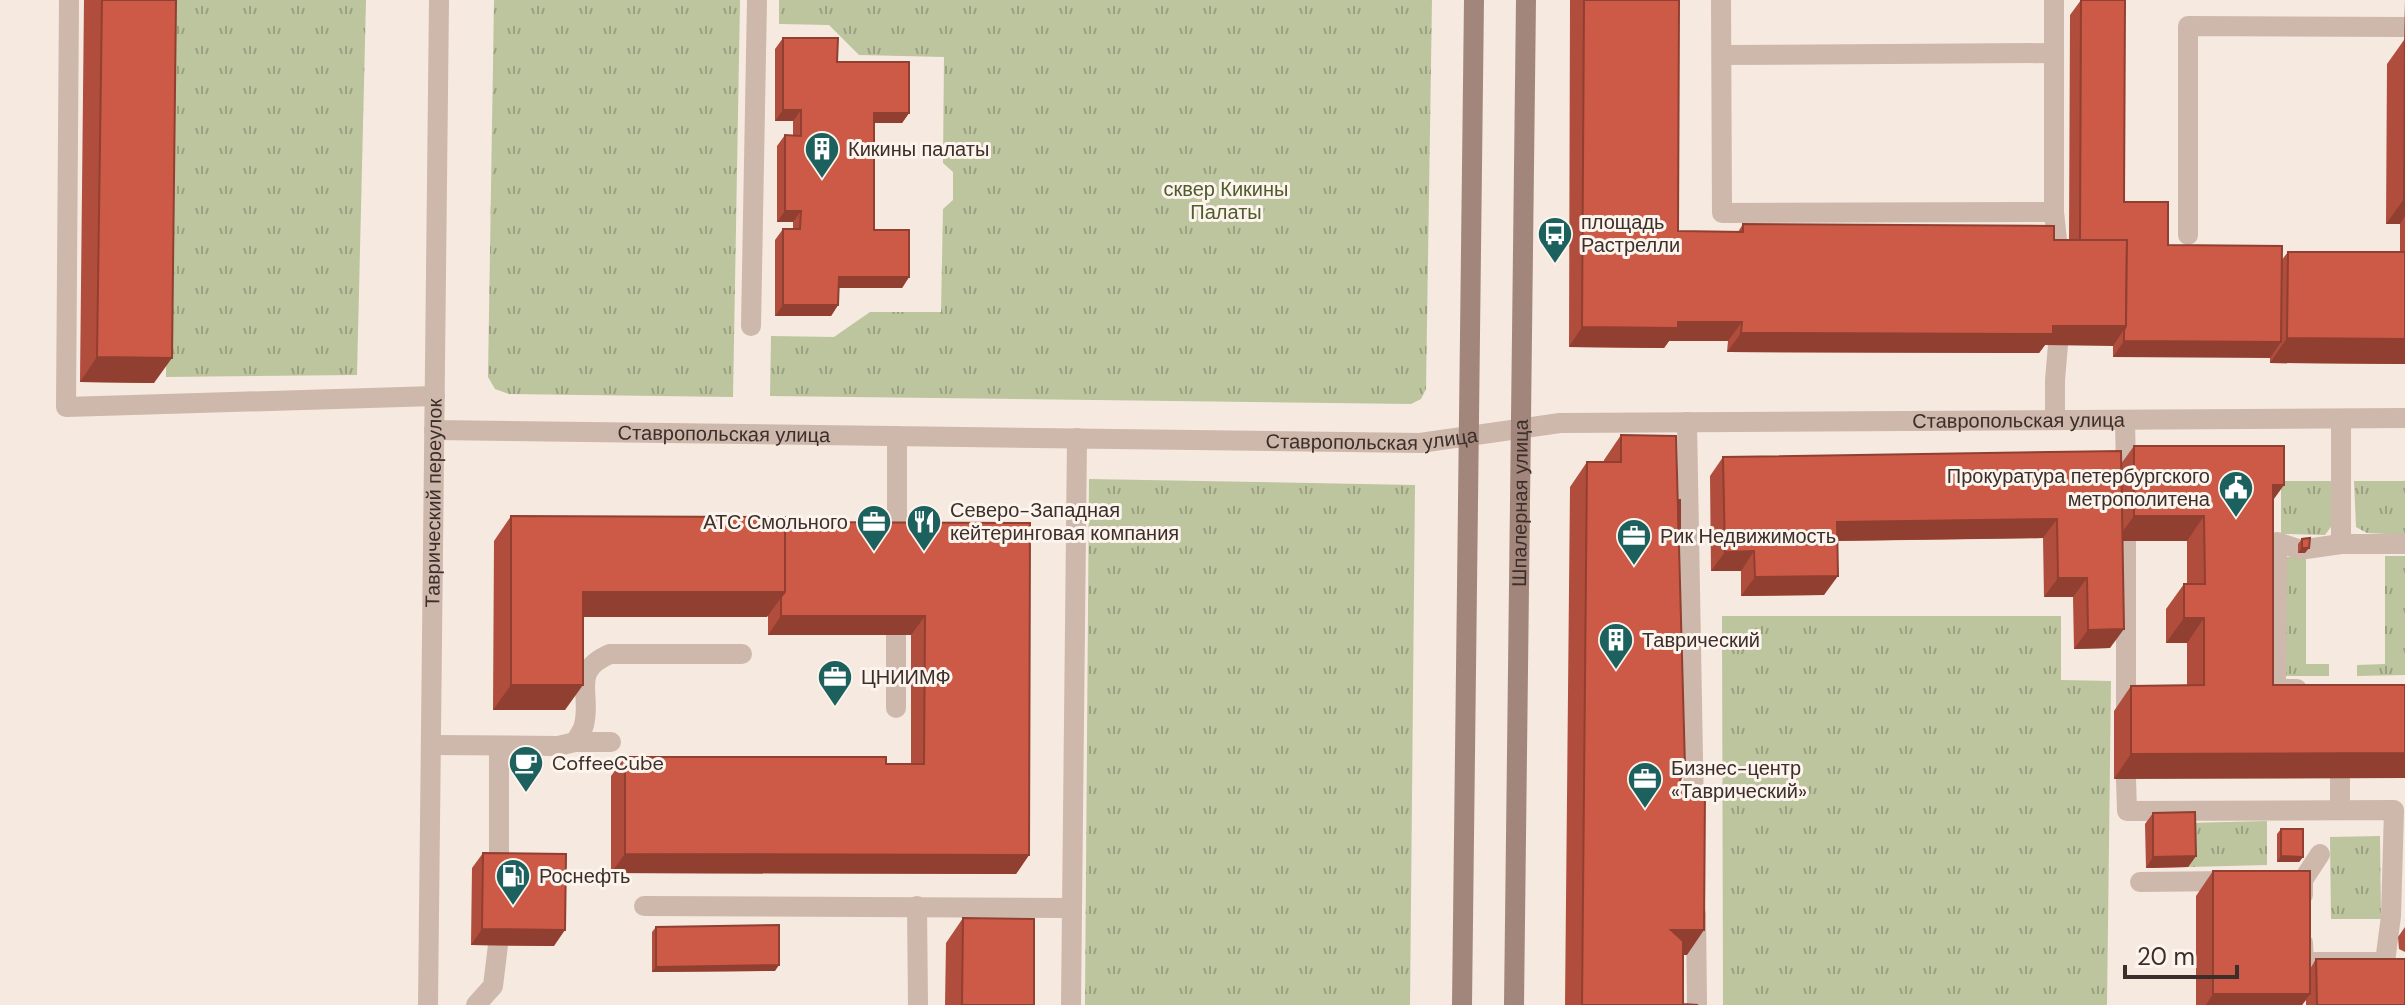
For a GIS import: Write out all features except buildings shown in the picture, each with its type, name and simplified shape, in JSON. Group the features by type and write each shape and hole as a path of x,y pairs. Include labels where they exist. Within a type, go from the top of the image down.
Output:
{"street":[{"path":"69,0 66,407 435,396"},
{"name":"Таврический переулок","path":"428,1005 439,0"},
{"path":"751,326 757,0"},
{"path":"1462,1005 1474,0"},
{"name":"Шпалерная улица","path":"1514,1005 1526,0"},
{"path":"1721,0 1722,213 2054,212"},
{"path":"2054,0 2054,212 2059,260"},
{"path":"2188,235 2188,26 2405,27"},
{"path":"1722,55 2054,53"},
{"path":"2055,420 2058,345"},
{"name":"Ставропольская улица","path":"434,430 1420,443 1560,423 2405,418"},
{"path":"2341,419 2341,544"},
{"path":"2125,420 2126,471"},
{"path":"1687,422 1694,834"},
{"path":"897,436 897,542"},
{"path":"1071,1005 1077,438"},
{"path":"2126,541 2126,710"},
{"path":"2324,689 2276,689 2277,542 2302,549 2341,544 2405,544"},
{"path":"896,635 896,708"},
{"path":"575,742 584,725 585,676 594,661 610,654 742,654"},
{"path":"432,745 558,746 575,742 611,742"},
{"path":"499,746 499,869"},
{"path":"2340,778 2340,810"},
{"path":"2126,779 2127,811 2394,810 2398,916 2385,962 2304,962 2296,880 2320,854"},
{"path":"2140,882 2246,881"},
{"path":"1695,896 1697,1005"},
{"path":"644,906 1072,908"},
{"path":"917,906 918,1005"},
{"path":"476,1005 493,986 498,945"}],"green space":[{"path":"170,0 366,0 357,375 166,377"},
{"path":"494,0 740,0 733,397 509,394 495,389 488,377"},
{"name":"сквер Кикины Палаты","path":"779,0 1432,0 1426,389 1421,399 1411,404 770,396 771,336 834,337 870,312 941,312 943,209 953,200 953,172 943,163 944,57 859,55 829,25 779,24"},
{"path":"1089,479 1415,485 1410,1005 1085,1005"},
{"path":"2281,481 2332,481 2333,524 2325,535 2281,534"},
{"path":"2354,481 2405,481 2405,535 2367,533 2356,527"},
{"path":"2306,556 2306,664 2329,664 2329,676 2285,676 2285,557"},
{"path":"2385,556 2405,556 2405,675 2357,676 2357,665 2385,664"},
{"path":"1722,616 2061,616 2061,680 2111,681 2107,1005 1723,1005"},
{"path":"2267,821 2267,865 2188,867 2187,823"},
{"path":"2380,836 2381,919 2331,919 2330,837"}],"place":[{"name":"Кикины палаты","path":"822,180"},
{"name":"площадь Растрелли","path":"1555,265"},
{"name":"Прокуратура петербургского метрополитена","path":"2236,519"},
{"name":"АТС Смольного","path":"874,553"},
{"name":"Северо-Западная кейтеринговая компания","path":"924,553"},
{"name":"Рик Недвижимость","path":"1634,567"},
{"name":"Таврический","path":"1616,671"},
{"name":"ЦНИИМФ","path":"835,708"},
{"name":"CoffeeCube","path":"526,794"},
{"name":"Бизнес-центр «Таврический»","path":"1645,810"},
{"name":"Роснефть","path":"513,907"}]}
